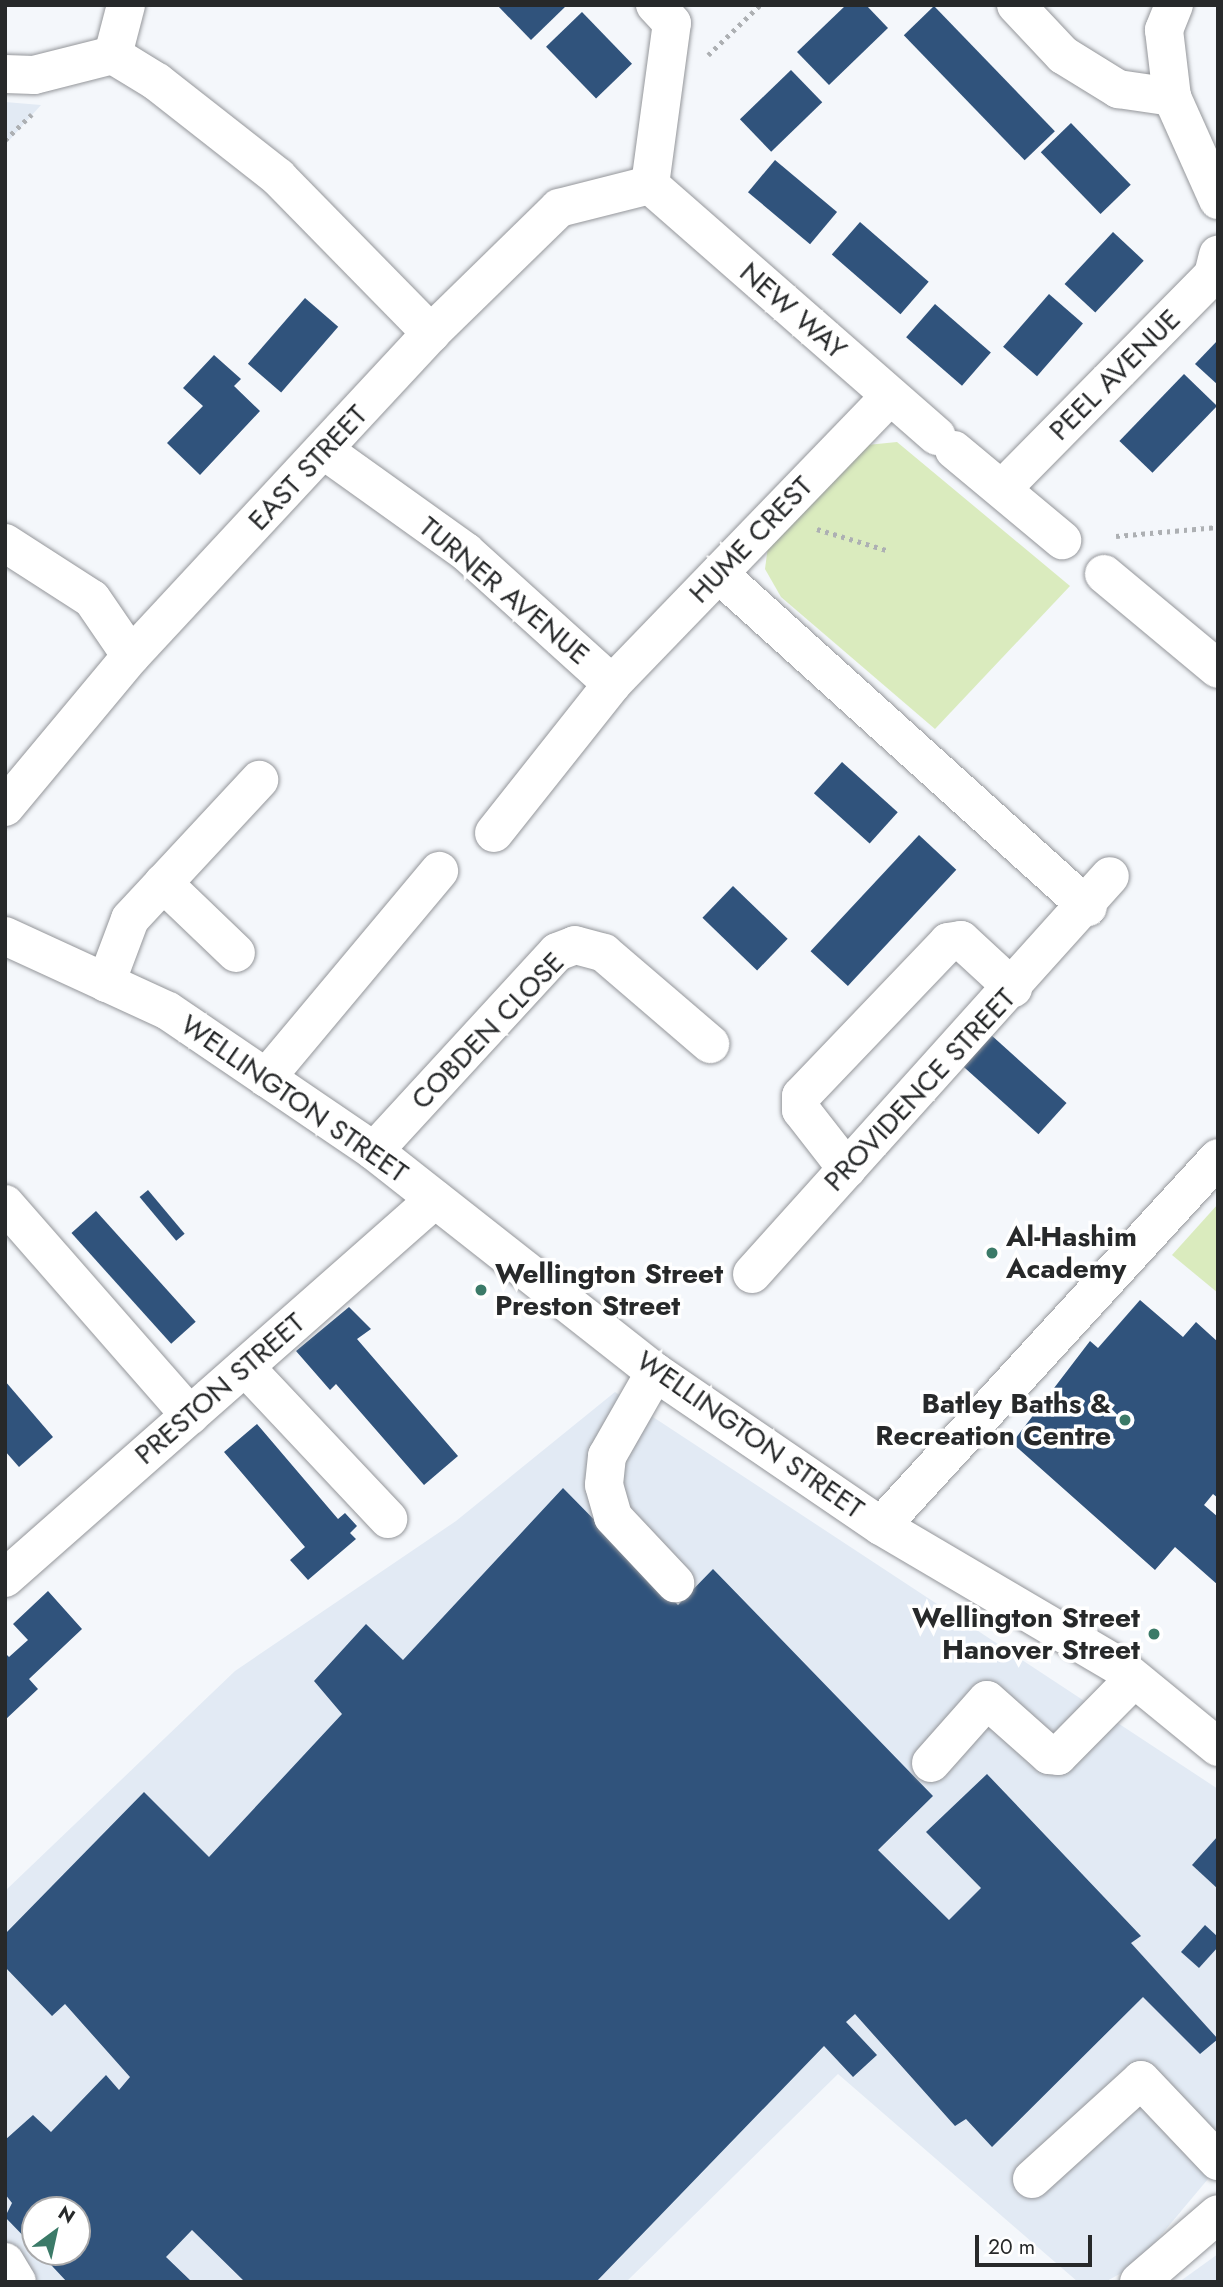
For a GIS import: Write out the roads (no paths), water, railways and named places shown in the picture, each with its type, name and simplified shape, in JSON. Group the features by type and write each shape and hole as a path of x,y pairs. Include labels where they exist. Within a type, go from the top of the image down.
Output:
{"street":[{"path":"113,55 126,5"},
{"path":"650,185 668,78 672,23 656,5"},
{"path":"1016,5 1063,55 1118,89 1172,97"},
{"path":"1174,5 1164,30 1172,97 1218,200"},
{"path":"5,74 34,75 113,55"},
{"path":"113,55 278,177 431,333"},
{"name":"EAST STREET","path":"5,807 131,656 325,451 431,333 559,208 650,185"},
{"name":"NEW WAY","path":"650,185 890,397 1062,540"},
{"name":"PEEL AVENUE","path":"1002,489 1213,275 1218,255"},
{"name":"HUME CREST","path":"494,833 612,684 890,397"},
{"name":"TURNER AVENUE","path":"325,451 466,552 612,684"},
{"path":"5,543 92,599 131,656"},
{"path":"719,574 1088,907"},
{"path":"1104,574 1218,669"},
{"path":"106,983 130,919 259,780"},
{"path":"266,1078 439,871"},
{"name":"PROVIDENCE STREET","path":"752,1274 1088,907 1110,876"},
{"path":"163,883 236,953"},
{"name":"WELLINGTON STREET","path":"5,936 168,1011 374,1151 655,1372 881,1526 1134,1679 1218,1747"},
{"path":"847,1170 801,1110 801,1096 948,943 961,940 1013,988"},
{"name":"COBDEN CLOSE","path":"374,1151 557,952 575,945 604,953 709,1044"},
{"path":"881,1526 1218,1158"},
{"name":"PRESTON STREET","path":"5,1578 435,1199"},
{"path":"5,1204 190,1415"},
{"path":"245,1367 388,1519"},
{"path":"655,1372 607,1456 604,1485 614,1517 675,1583"},
{"path":"931,1763 986,1700 1049,1755 1058,1756 1134,1679"},
{"path":"1032,2179 1141,2080 1218,2161"},
{"path":"1139,2282 1218,2214"},
{"path":"5,2262 17,2282"}],"place":[{"name":"Al-Hashim Academy","path":"992,1253"},
{"name":"Wellington Street Preston Street","path":"481,1290"},
{"name":"Batley Baths & Recreation Centre","path":"1125,1420"},
{"name":"Wellington Street Hanover Street","path":"1154,1634"}]}
